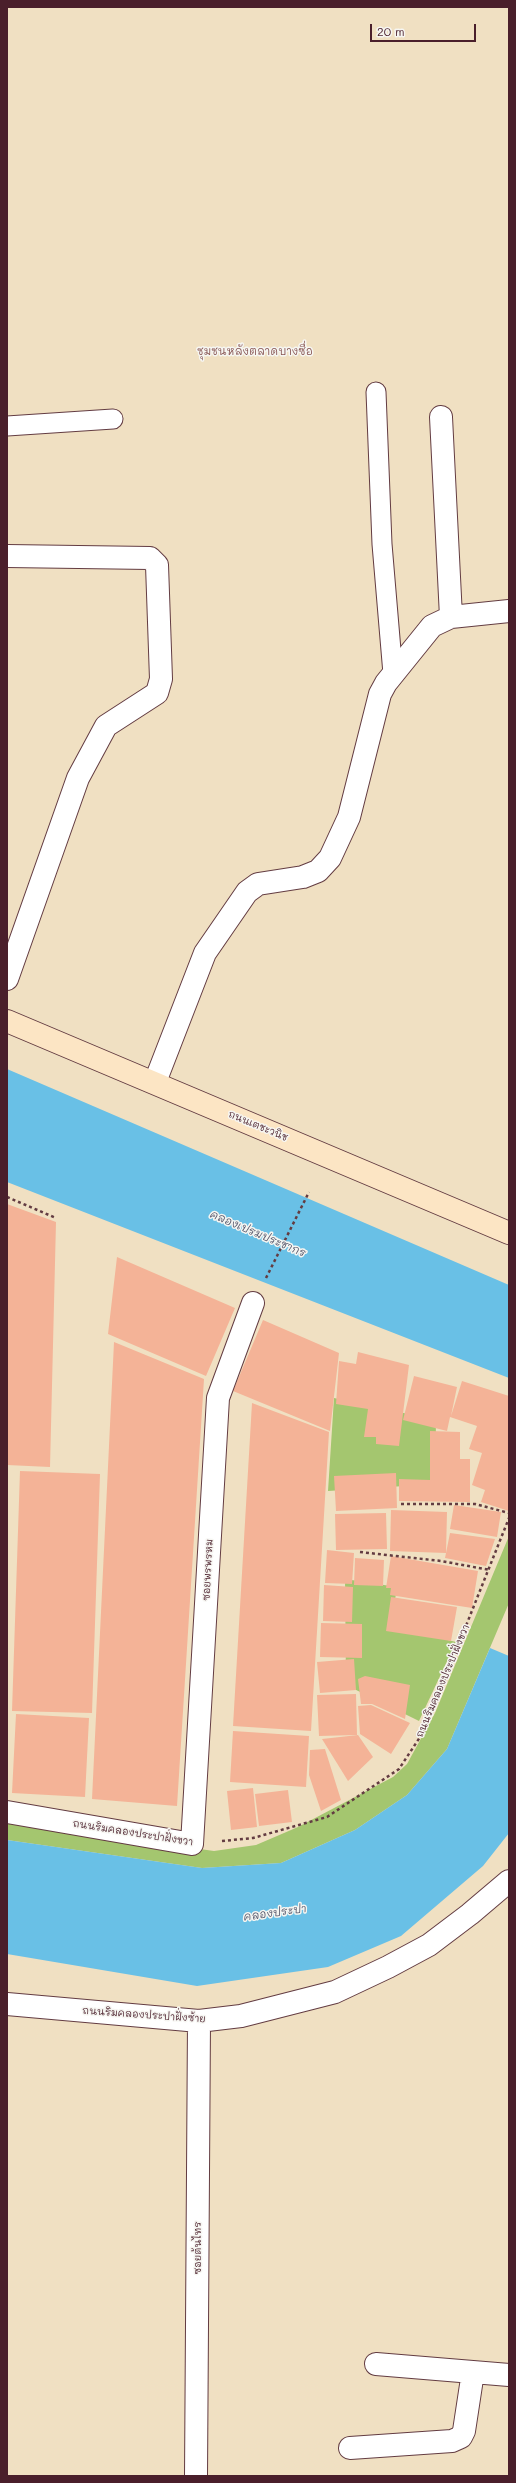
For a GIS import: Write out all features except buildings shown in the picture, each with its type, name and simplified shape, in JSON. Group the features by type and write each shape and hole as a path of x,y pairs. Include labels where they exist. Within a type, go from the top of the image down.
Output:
{"main road":[{"name":"ถนนเตชะวนิช","path":"7,1021 155,1082 509,1233"}],"street":[{"path":"441,417 451,617"},
{"path":"7,556 150,558 156,565 161,679 157,693 106,726 78,778 7,979"},
{"path":"155,1082 205,953 247,892 258,884 303,877 318,871 330,858 349,817 380,694 393,674 432,626 451,617 509,611"},
{"name":"ซอยพรพรหม","path":"192,1844 218,1398 253,1303"},
{"name":"ถนนริมคลองประปาฝั่งขวา","path":"7,1812 192,1844"},
{"name":"ถนนริมคลองประปาฝั่งซ้าย","path":"7,2004 199,2021 241,2016 335,1992 429,1945 470,1914 509,1881"},
{"name":"ซอยต้นไทร","path":"196,2476 199,2021"},
{"path":"376,2364 509,2375"},
{"path":"350,2448 452,2441 461,2437 464,2431 473,2372"}],"lane":[{"path":"376,392 382,544 393,674"},
{"path":"7,426 113,420"}],"path":[{"path":"267,1275 309,1192"},
{"path":"7,1197 56,1218"},
{"path":"401,1504 475,1504 509,1513"},
{"name":"ถนนริมคลองประปาฝั่งขวา","path":"192,1844 253,1838 327,1817 399,1769 424,1731 490,1570 509,1518"},
{"path":"360,1552 441,1561 490,1570"}],"green space":[{"path":"334,1398 436,1420 435,1484 328,1491"},
{"path":"509,1536 509,1603 447,1749 407,1795 355,1830 281,1863 202,1868 7,1840 7,1822 214,1851 256,1845 298,1827 393,1777 407,1764 435,1713"},
{"path":"345,1579 397,1587 391,1626 456,1642 419,1721 346,1685"}],"water":[{"name":"คลองเปรมประชากร","path":"7,1069 509,1285 509,1378 7,1182"},
{"name":"คลองประปา","path":"490,1648 509,1656 509,1833 483,1866 401,1936 328,1967 197,1986 7,1954 7,1840 202,1868 281,1863 355,1830 407,1795 447,1749"}],"district":[{"name":"ชุมชนหลังตลาดบางซื่อ","path":"255,352"}]}
